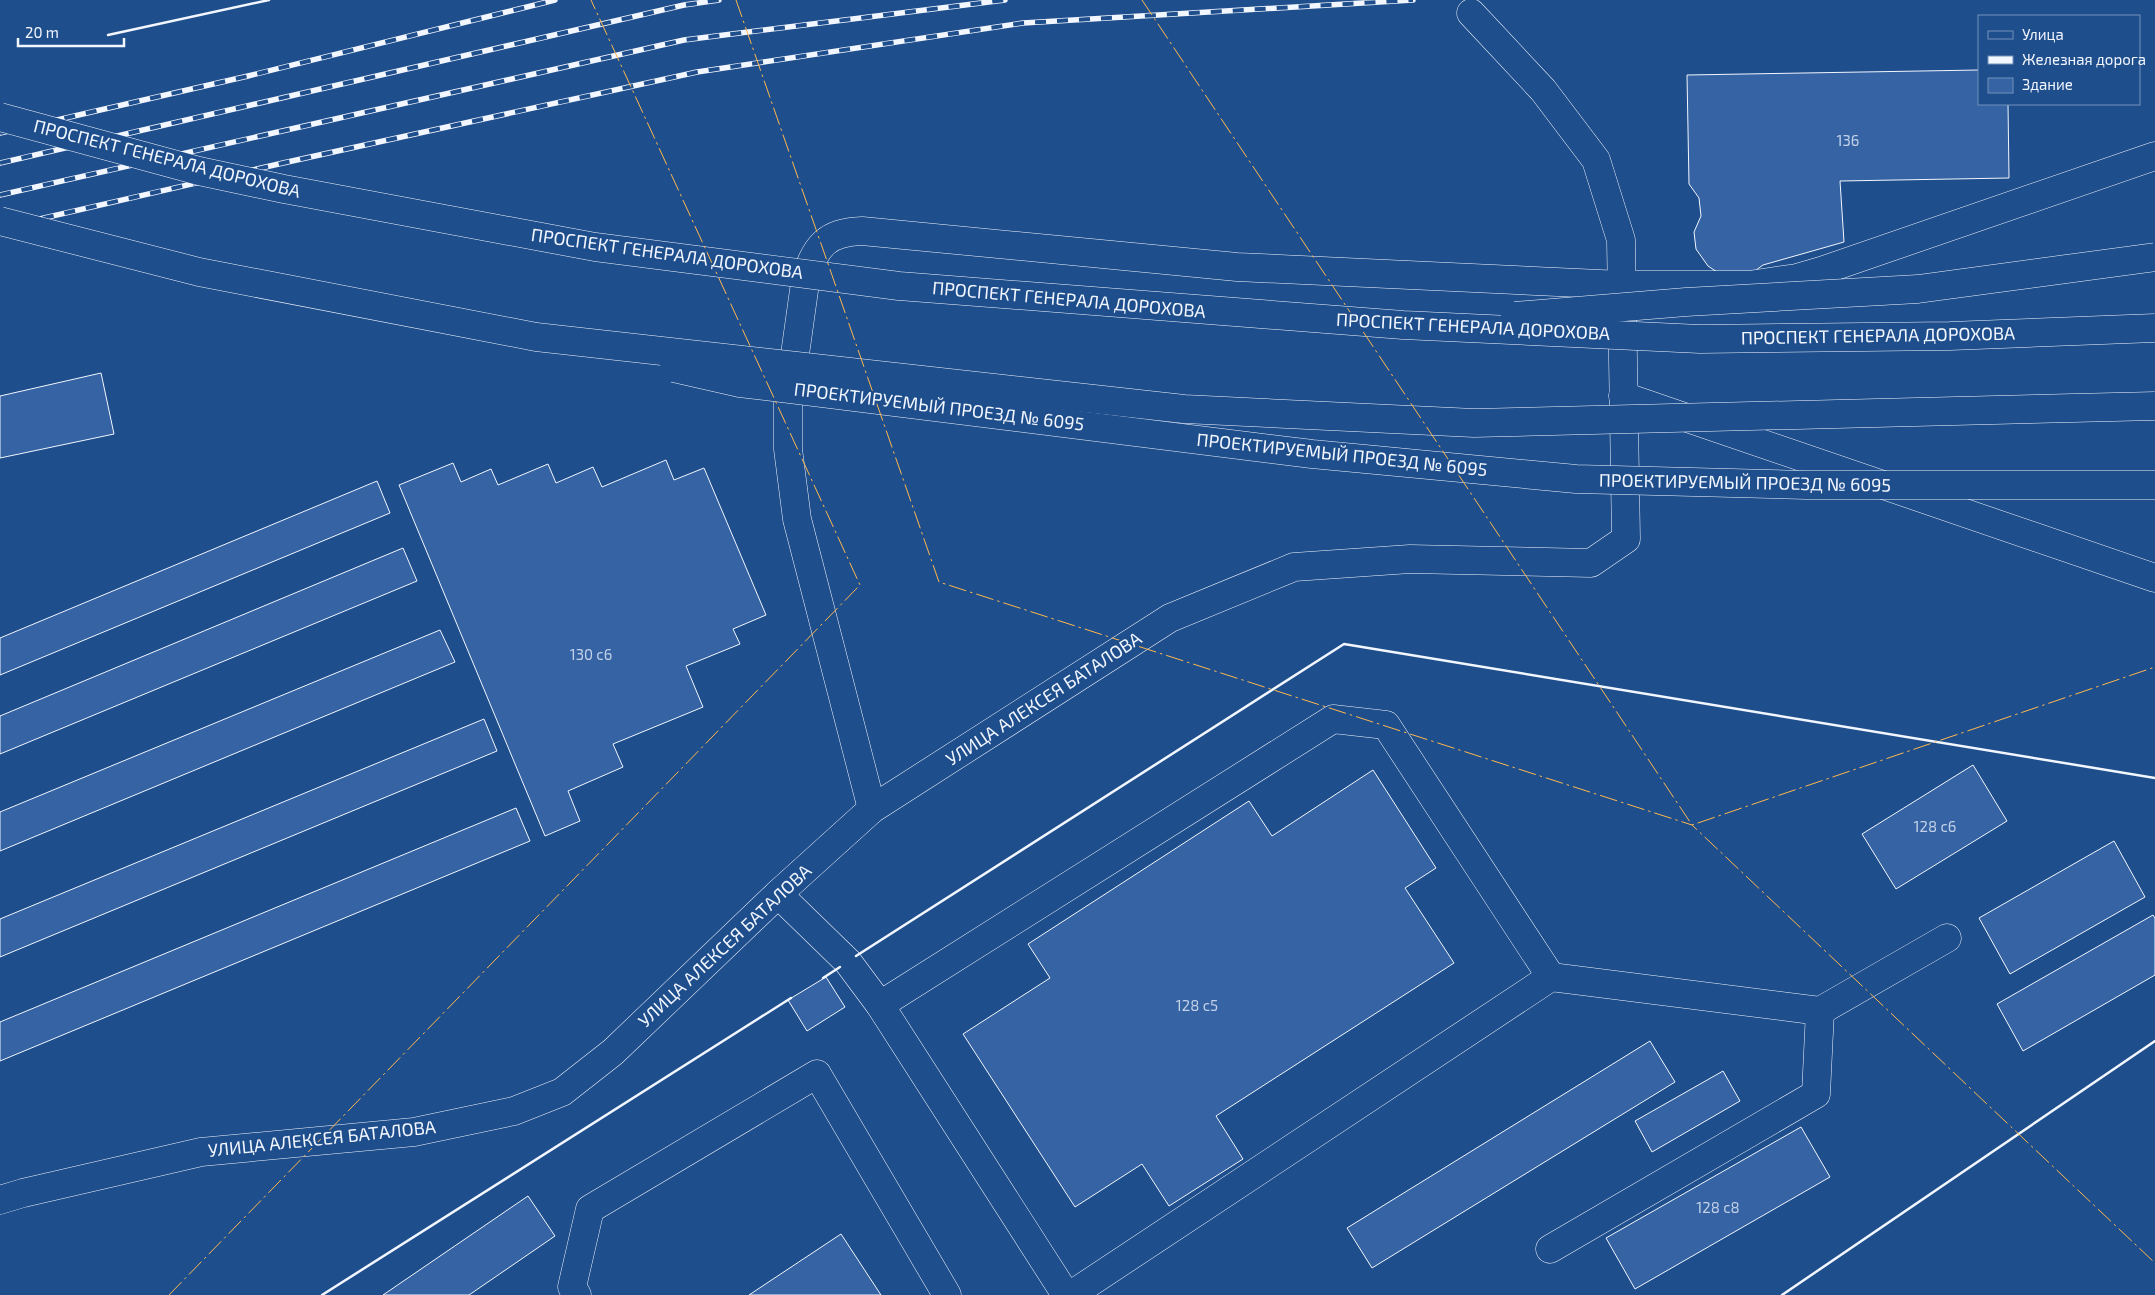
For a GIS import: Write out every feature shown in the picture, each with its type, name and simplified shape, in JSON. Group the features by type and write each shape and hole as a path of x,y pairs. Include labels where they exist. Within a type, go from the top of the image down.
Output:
{"main road":[{"name":"УЛИЦА АЛЕКСЕЯ БАТАЛОВА","path":"0,1200 201,1152 414,1132 514,1111 562,1092 613,1052 778,894 872,809 1170,618 1294,566 1410,559 1591,563 1626,539 1621,240 1596,160 1543,90 1471,13"},
{"name":"ПРОСПЕКТ ГЕНЕРАЛА ДОРОХОВА","path":"0,117 199,171 595,247 899,286 1404,325 1700,339 1950,336 2155,328"},
{"path":"872,809 797,519 788,449 788,404 806,276 816,253 824,242 835,235 846,231 862,231 1237,267 1622,285 1749,285 1797,278 2155,156"},
{"path":"0,221 199,272 536,337 1184,409 1474,423 2155,406"},
{"path":"1404,325 1686,302 1918,289 2155,257"},
{"name":"ПРОЕКТИРУЕМЫЙ ПРОЕЗД № 6095","path":"536,337 740,383 1312,454 1576,479 1806,485 2155,485"},
{"path":"1624,396 2155,578"},
{"path":"880,1005 1332,719 1386,725 1551,976"},
{"path":"778,894 848,962 880,1005 1066,1295"},
{"path":"1071,1295 1551,976 1820,1011 1947,938"},
{"path":"1550,1249 1816,1094 1820,1011"},
{"path":"569,1292 590,1209 817,1074 947,1295"}],"building":[{"path":"1978,70 1978,105 2008,105 2009,178 1840,181 1844,242 1763,265 1748,276 1726,278 1708,266 1696,249 1694,232 1701,216 1699,198 1689,184 1687,75"},
{"path":"101,373 114,434 0,458 0,396"},
{"path":"666,460 674,480 704,468 766,615 733,629 740,644 686,666 703,707 613,744 623,767 568,791 580,821 545,836 399,485 453,463 461,482 491,469 498,485 548,464 556,483 593,467 602,487"},
{"path":"377,481 390,513 0,675 0,638"},
{"path":"403,548 417,581 0,754 0,716"},
{"path":"440,630 455,662 0,851 0,812"},
{"path":"484,719 497,751 0,957 0,919"},
{"path":"1973,765 2007,821 1896,889 1862,834"},
{"path":"1373,770 1436,868 1405,888 1454,963 1216,1116 1243,1159 1169,1206 1142,1164 1075,1207 963,1034 1050,978 1028,944 1249,801 1272,836"},
{"path":"516,808 530,841 0,1061 0,1022"},
{"path":"2114,841 2145,897 2010,974 1979,918"},
{"path":"2153,915 2155,918 2155,975 2023,1051 1997,1004"},
{"path":"826,977 845,1007 807,1031 788,1000"},
{"path":"1650,1041 1675,1082 1372,1268 1347,1228"},
{"path":"1723,1071 1740,1101 1652,1152 1635,1121"},
{"path":"1801,1127 1830,1177 1635,1289 1606,1238"},
{"path":"528,1196 555,1236 469,1295 383,1295"},
{"path":"841,1234 881,1295 749,1295"}],"railway":[{"path":"0,133 248,76 555,0"},
{"path":"0,163 684,5 719,0"},
{"path":"0,195 684,40 1005,0"},
{"path":"0,228 283,163 697,72 1023,23 1413,0"}],"wall":[{"path":"108,35 269,0"},
{"path":"856,956 1344,644 2155,778"},
{"path":"823,978 840,967"},
{"path":"322,1295 791,998"},
{"path":"1782,1295 2155,1041"}],"power":[{"path":"169,1295 860,585 591,0"},
{"path":"736,0 939,582 1692,825 2155,1263"},
{"path":"1142,0 1692,825 2155,667"}]}
